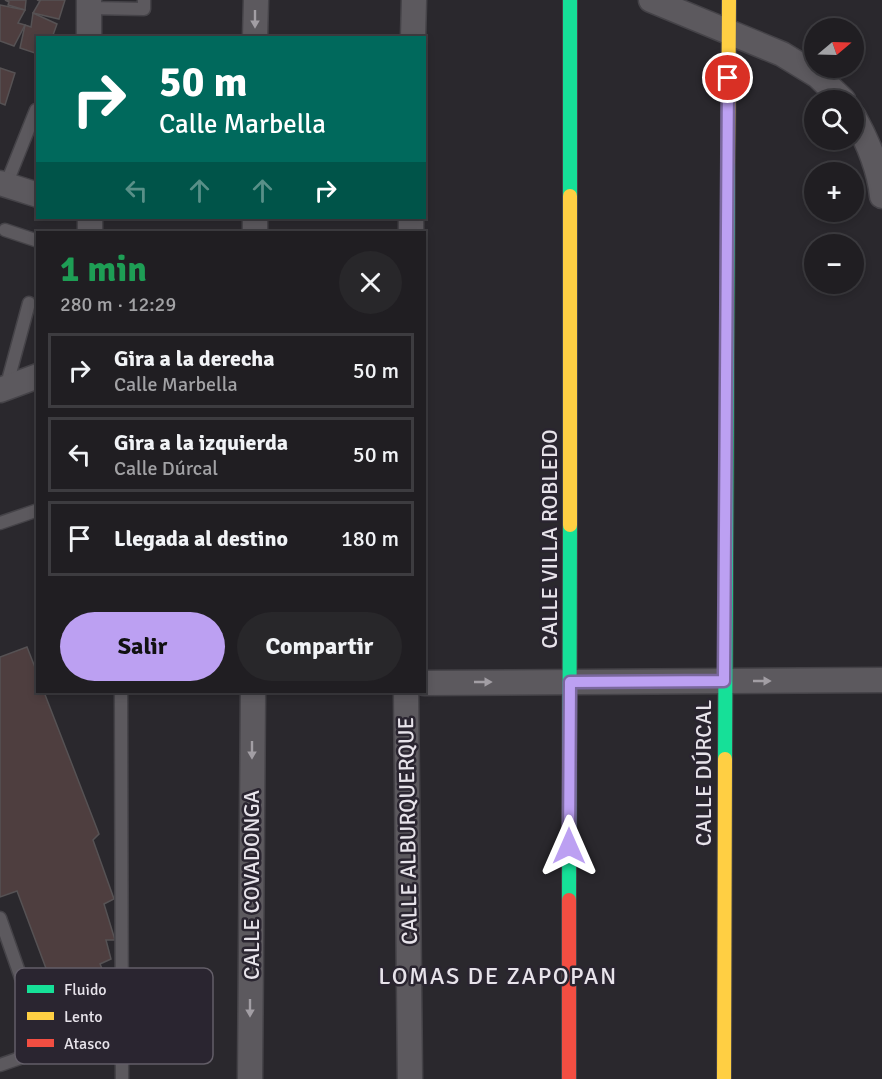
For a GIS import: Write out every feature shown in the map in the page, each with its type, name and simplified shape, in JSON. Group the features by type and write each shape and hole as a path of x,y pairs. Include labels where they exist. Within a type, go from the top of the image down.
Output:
{"street":[{"path":"255,36 256,0"},
{"path":"413,36 414,0"},
{"name":"CALLE VILLA ROBLEDO","path":"569,1079 570,0"},
{"path":"651,0 782,54 818,76 833,90"},
{"name":"CALLE DÚRCAL","path":"724,1079 724,681 729,0"},
{"path":"89,4 89,36"},
{"path":"864,134 880,177 882,196"},
{"path":"3,184 36,194"},
{"path":"3,389 36,377"},
{"path":"426,683 882,681"},
{"name":"CALLE COVADONGA","path":"250,1079 253,693"},
{"name":"CALLE ALBURQUERQUE","path":"406,693 410,1079"}],"lane":[{"path":"89,4 144,9 144,0"},
{"path":"3,184 36,110"},
{"path":"5,230 36,240"},
{"path":"3,389 29,303"},
{"path":"0,523 36,511"},
{"path":"121,693 122,968"},
{"path":"0,918 18,968"},
{"path":"0,1065 15,1060"}],"building":[{"path":"5,0 26,0 25,10 8,5 9,2"},
{"path":"37,0 65,0 59,19 33,13 40,1"},
{"path":"0,5 25,10 18,23 25,25 14,46 0,41"},
{"path":"33,13 57,24 53,36 36,36 36,53 20,48 25,25 31,27"},
{"path":"0,68 15,73 5,105 0,103"},
{"path":"27,647 36,670 36,693 44,693 99,834 93,840 114,899 104,904 115,940 106,940 111,959 100,964 102,968 46,968 17,891 0,897 0,657"}],"traffic: fast":[{"path":"570,0 570,196"},
{"path":"725,759 728,161"},
{"path":"569,900 570,525"}],"traffic: slow":[{"path":"728,161 729,0"},
{"path":"570,196 570,525"},
{"path":"724,1079 725,759"}],"traffic: jam":[{"path":"569,900 569,1079"}],"district":[{"name":"LOMAS DE ZAPOPAN","path":"498,976"}],"route":[{"path":"569,846 570,682 724,681 728,78"}]}
